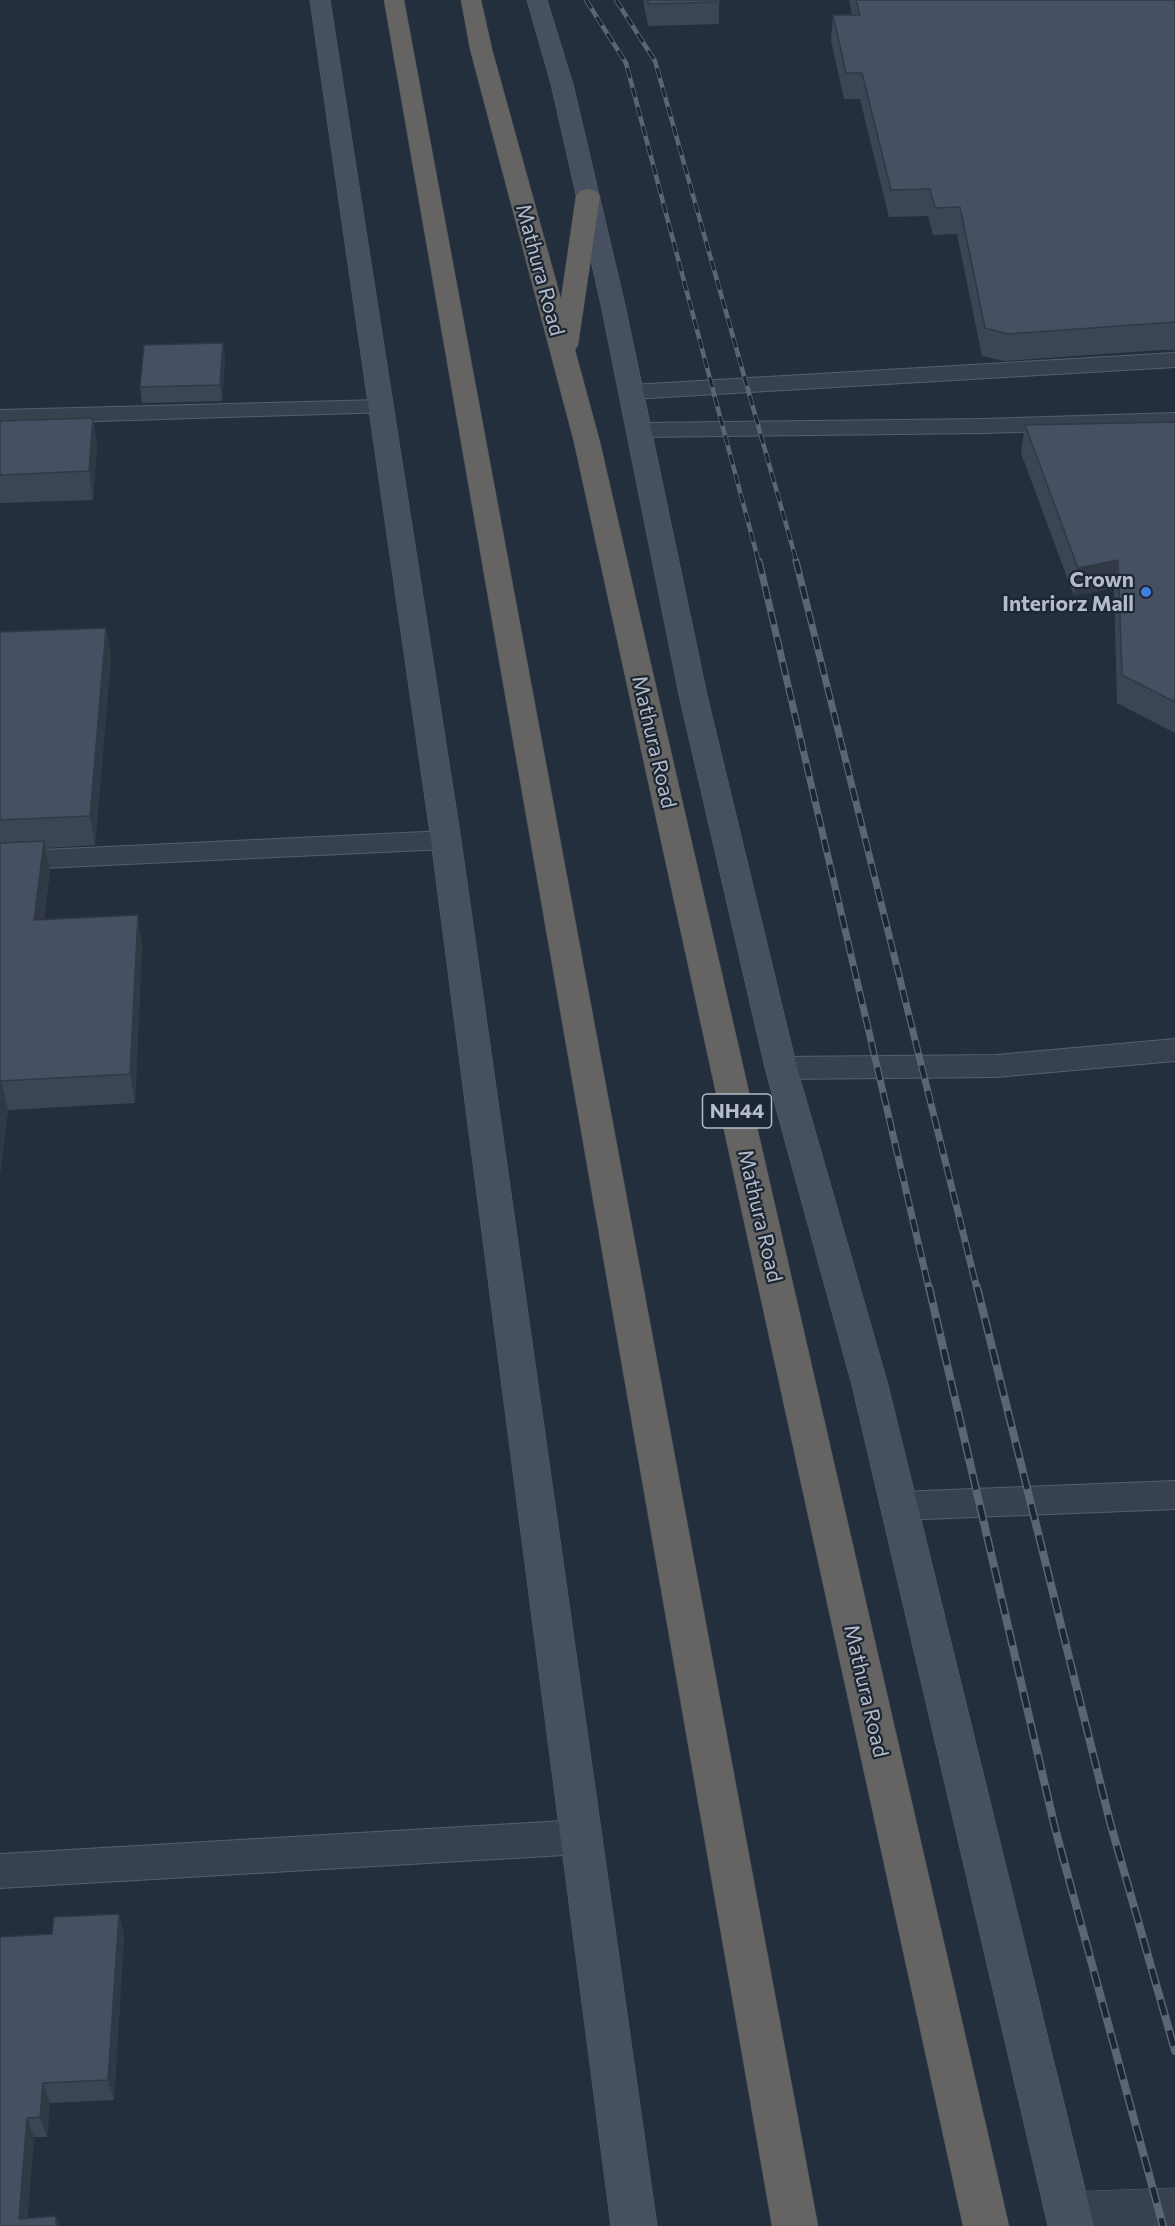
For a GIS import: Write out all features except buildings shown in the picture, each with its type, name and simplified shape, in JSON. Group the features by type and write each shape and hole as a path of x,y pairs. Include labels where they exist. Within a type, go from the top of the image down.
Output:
{"highway":[{"path":"394,0 795,2226"},
{"name":"Mathura Road","path":"471,0 589,454 986,2226"},
{"path":"564,358 588,196"}],"main road":[{"path":"320,0 446,840 634,2226"},
{"path":"537,0 562,84 588,196 693,695 781,1068 870,1384 1069,2220"}],"street":[{"path":"1069,2220 1175,2210"}],"lane":[{"path":"631,392 1175,360"},
{"path":"0,417 381,407"},
{"path":"639,430 984,426 1175,420"},
{"path":"0,861 446,840"},
{"path":"781,1068 996,1066 1175,1050"},
{"path":"899,1506 1175,1495"},
{"path":"0,1871 581,1837"}],"railway":[{"path":"586,0 626,63 759,563"},
{"path":"616,0 655,61 797,563"},
{"path":"759,561 929,1289"},
{"path":"796,561 977,1289"},
{"path":"929,1287 1055,1828 1163,2226"},
{"path":"977,1287 1110,1822 1175,2051"}],"place":[{"name":"Crown Interiorz Mall","path":"1146,592"}]}
